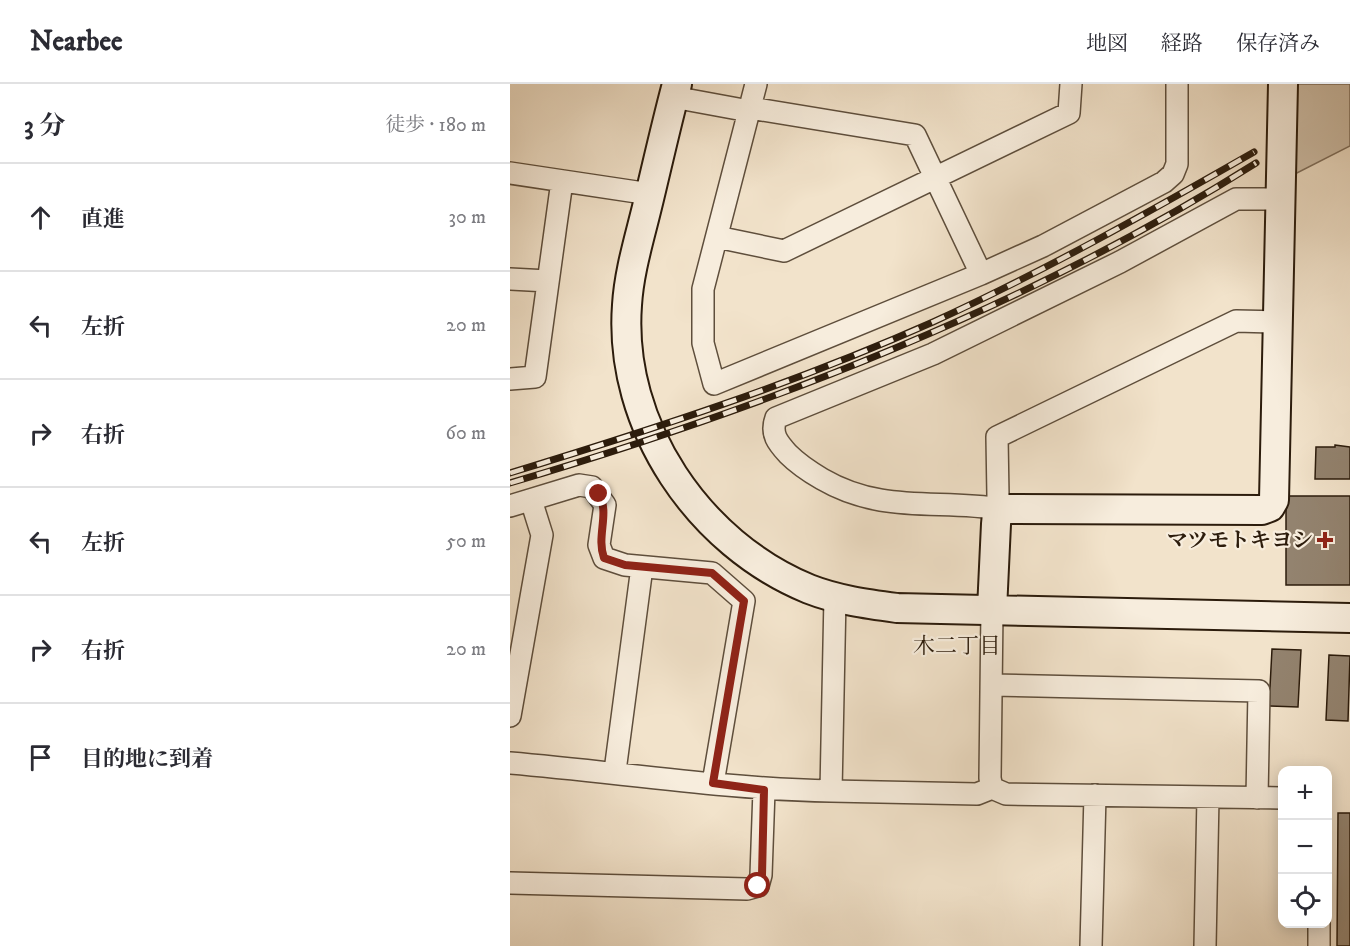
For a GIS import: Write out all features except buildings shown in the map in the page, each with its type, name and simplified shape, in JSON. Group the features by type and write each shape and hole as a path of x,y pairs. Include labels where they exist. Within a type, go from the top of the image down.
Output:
{"street":[{"path":"756,84 701,306 703,343 714,384 981,274 1043,246 1164,182 1173,174 1177,164 1177,84"},
{"path":"717,237 784,251 1069,113 1071,84"},
{"path":"1280,199 1236,199 1120,262 933,354 776,418 773,426 775,439 791,457 835,487 860,496 915,506 1001,509 1262,510 1270,507 1274,500 1278,322 1282,84"},
{"path":"981,274 915,135 750,109 675,90 633,264 627,306 629,357 647,425 672,474 697,509 732,544 782,576 835,597 897,608 1350,618"},
{"path":"510,173 650,194"},
{"path":"510,378 535,377 562,181"},
{"path":"510,279 548,281"},
{"path":"992,788 992,610 996,524 997,514 1001,509 997,437 1236,321 1278,322"},
{"path":"510,506 579,485 592,487 605,505 599,545 604,558 642,567 712,573 744,601 713,783"},
{"path":"510,716 542,535 531,500"},
{"path":"615,771 642,567"},
{"path":"831,791 835,597"},
{"path":"992,685 1259,691 1257,798"},
{"path":"510,763 615,771 764,790 977,794 992,788 1006,794 1278,798"},
{"path":"510,883 747,889 758,886 762,875 764,790"},
{"path":"1090,946 1095,795"},
{"path":"1205,946 1208,797"},
{"path":"1319,928 1319,946"}],"shaded area":[{"path":"1293,84 1350,84 1350,146 1291,176"}],"railway":[{"path":"510,473 724,404 829,365 933,322 1055,262 1254,152"},
{"path":"510,483 704,421 894,348 987,308 1079,263 1169,215 1256,163"}],"place":[{"name":"マツモトキヨシ","path":"1325,540"}],"district":[{"name":"木二丁目","path":"957,645"}],"route":[{"path":"599,494 605,505 599,545 604,558 625,565 712,573 728,584 744,601 713,783 764,790 762,875 758,886"}]}
